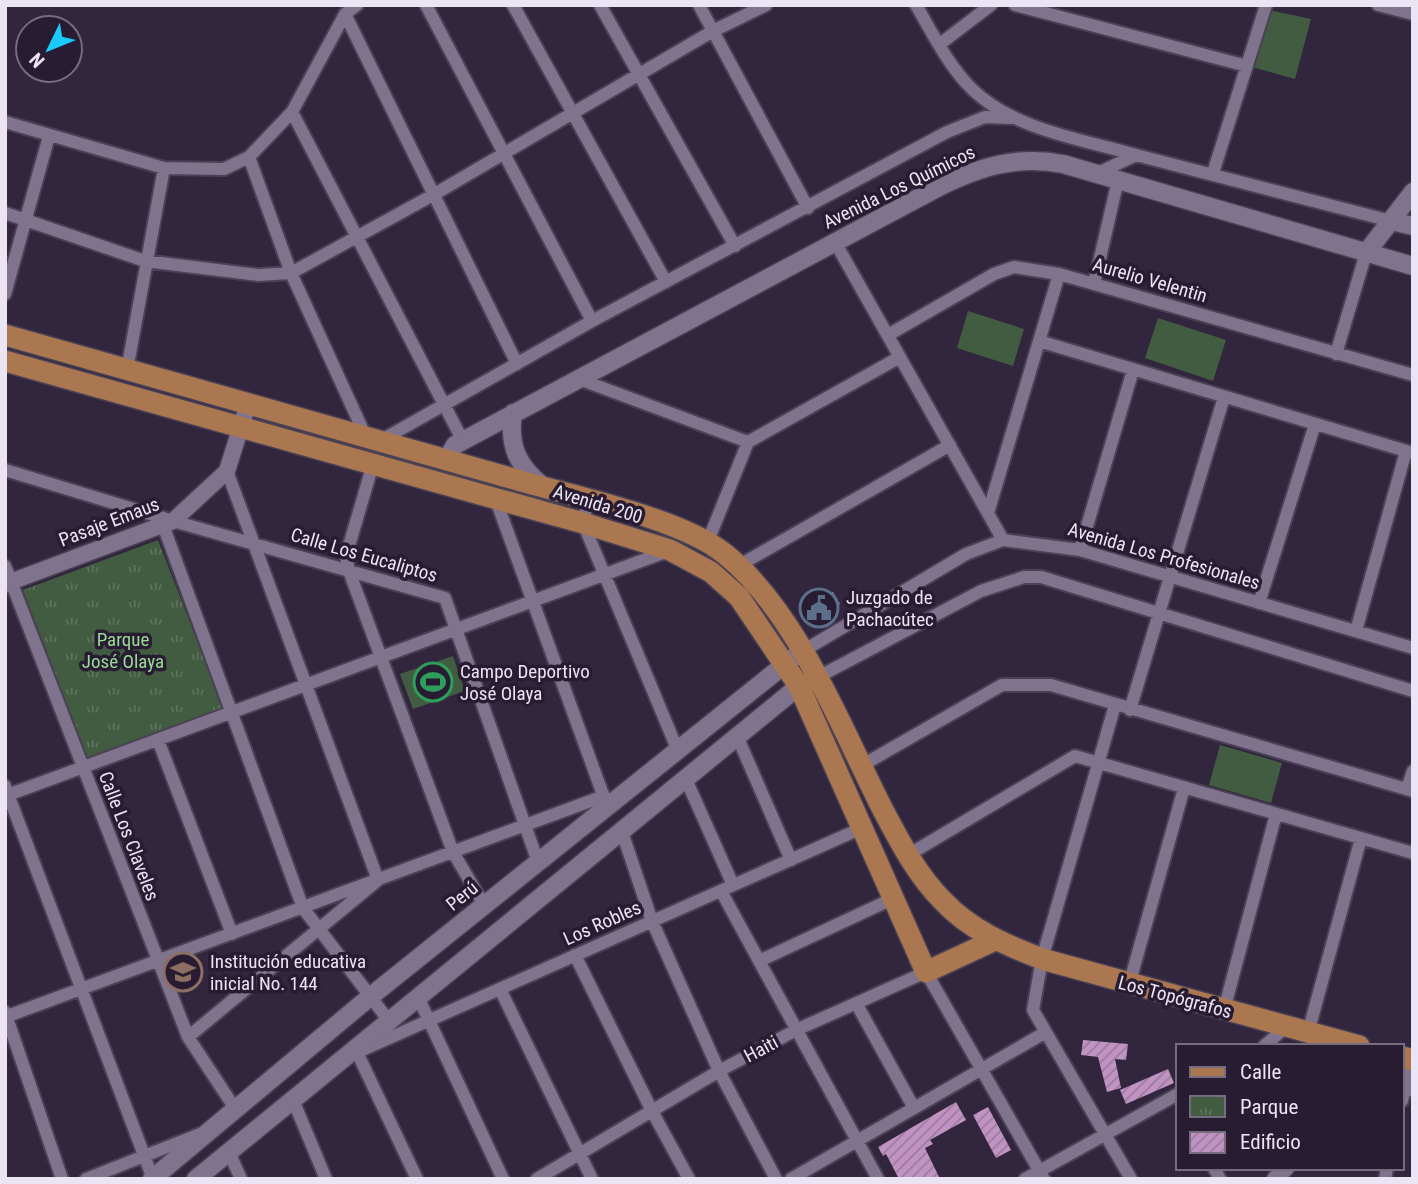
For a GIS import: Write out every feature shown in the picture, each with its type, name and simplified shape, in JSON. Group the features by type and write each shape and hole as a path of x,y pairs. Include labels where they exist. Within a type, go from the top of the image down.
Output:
{"main road":[{"name":"Avenida Los Químicos","path":"447,459 449,452 463,441 576,378 965,174 998,163 1037,160 1096,174 1413,266"},
{"path":"1366,253 1413,192"},
{"path":"1391,221 1413,226"},
{"name":"Avenida 200","path":"5,335 544,487 708,541 738,566 861,766 908,855 944,903 995,940"},
{"name":"Avenida 200","path":"5,361 583,523 670,550 694,561 723,581 794,657"},
{"path":"513,413 512,446 518,461 544,487"},
{"name":"Perú","path":"153,1179 371,996 538,862 606,801 678,751 794,657"},
{"path":"196,1179 685,777 808,682"},
{"name":"Avenida 200","path":"808,682 862,828 926,972"},
{"path":"462,923 480,945"},
{"name":"Los Topógrafos","path":"995,940 1042,959 1224,1010 1278,1040 1308,1033 1351,1044"},
{"name":"Haiti","path":"926,972 995,940"}],"street":[{"path":"5,121 49,136 164,167 224,169 249,157 292,112 345,14 357,5"},
{"path":"426,5 592,321"},
{"path":"513,5 666,282"},
{"path":"600,5 637,77 735,246"},
{"path":"699,5 808,208"},
{"path":"5,214 145,261 258,275 291,273 433,195 713,31 766,5"},
{"path":"916,5 973,90 1011,118"},
{"path":"940,44 990,5"},
{"path":"1014,5 1247,66"},
{"path":"1213,173 1266,5"},
{"path":"1377,5 1413,14"},
{"path":"345,14 517,364"},
{"path":"292,112 463,441"},
{"path":"249,157 291,273 373,439 444,405 592,321 966,122 985,117 1011,118 1136,155 1391,221"},
{"path":"5,294 49,136"},
{"path":"1096,174 1136,155"},
{"path":"127,370 164,167"},
{"path":"1094,284 1118,180"},
{"path":"835,242 1003,540"},
{"path":"1336,354 1366,253"},
{"name":"Aurelio Velentin","path":"888,335 994,274 1014,267 1059,274 1413,374"},
{"path":"988,513 1059,274"},
{"path":"1039,341 1410,452 1356,631"},
{"path":"708,541 748,442 901,357"},
{"path":"1080,550 1133,369"},
{"path":"576,378 748,442"},
{"path":"1130,710 1224,397"},
{"path":"248,404 227,471 378,880"},
{"path":"1259,603 1315,424"},
{"path":"738,566 950,445"},
{"path":"373,464 346,556 349,571 453,852 484,905"},
{"name":"Calle Los Eucaliptos","path":"5,470 168,523 255,544 444,598 538,862"},
{"name":"Pasaje Emaus","path":"7,577 168,523 227,471"},
{"path":"62,1179 6,1015 84,989 525,825 606,801 496,500"},
{"path":"588,500 583,523 678,751"},
{"path":"168,523 232,713 303,908 389,1021"},
{"name":"Avenida Los Profesionales","path":"794,657 966,554 1003,540 1080,550 1413,648"},
{"path":"153,1179 84,989 6,792 83,768 670,550"},
{"name":"Calle Los Claveles","path":"7,577 156,962 188,1037 236,1110"},
{"path":"808,682 981,591 1024,577 1041,577 1413,691"},
{"path":"861,766 1002,685 1051,685 1410,790 1413,771"},
{"path":"1115,705 1042,959 1033,1010 1131,1179"},
{"path":"737,736 790,860"},
{"path":"158,740 232,934"},
{"path":"908,855 1075,756 1413,853"},
{"path":"685,777 733,885"},
{"path":"1129,985 1184,788"},
{"path":"1224,1010 1276,814"},
{"name":"Los Robles","path":"356,1050 430,1020 862,828"},
{"path":"621,829 652,921 719,1071 776,1179"},
{"path":"1308,1033 1361,838"},
{"path":"188,1037 378,880"},
{"path":"720,891 878,1179"},
{"path":"759,961 892,899"},
{"path":"575,955 652,1111 689,1179"},
{"path":"926,972 1042,1175"},
{"name":"Haiti","path":"537,1179 719,1071 796,1030 926,972"},
{"path":"500,989 578,1155 592,1179"},
{"path":"418,997 503,1179"},
{"path":"856,1003 914,1108"},
{"path":"792,1179 1046,1032"},
{"path":"356,1050 417,1179"},
{"path":"1405,1093 1410,1057"},
{"path":"1025,1179 1042,1175 1105,1134 1176,1099"},
{"path":"293,1100 326,1179"},
{"path":"86,1179 210,1130"},
{"path":"229,1152 241,1179"}],"green space":[{"path":"1269,10 1311,19 1295,79 1252,67"},
{"path":"968,311 1024,329 1013,366 957,348"},
{"path":"1158,318 1226,340 1213,381 1145,358"},
{"name":"Parque José Olaya","path":"158,540 224,710 89,762 23,590"},
{"name":"Campo Deportivo José Olaya","path":"453,656 465,691 413,709 400,674"},
{"path":"1220,745 1282,763 1271,803 1209,785"}],"building":[{"name":"Juzgado de Pachacútec","path":"833,592 840,604 806,623 799,611"},
{"path":"1083,1040 1128,1044 1126,1060 1115,1059 1121,1088 1107,1092 1098,1057 1081,1055"},
{"path":"1168,1069 1174,1083 1126,1104 1120,1090"},
{"path":"956,1102 966,1120 930,1140 933,1144 925,1148 940,1179 899,1179 886,1154 883,1156 878,1147"},
{"path":"988,1107 1011,1150 996,1158 973,1115"}],"place":[{"name":"Juzgado de Pachacútec","path":"819,608"},
{"name":"Campo Deportivo José Olaya","path":"433,682"},
{"name":"Institución educativa inicial No. 144","path":"183,972"}]}
